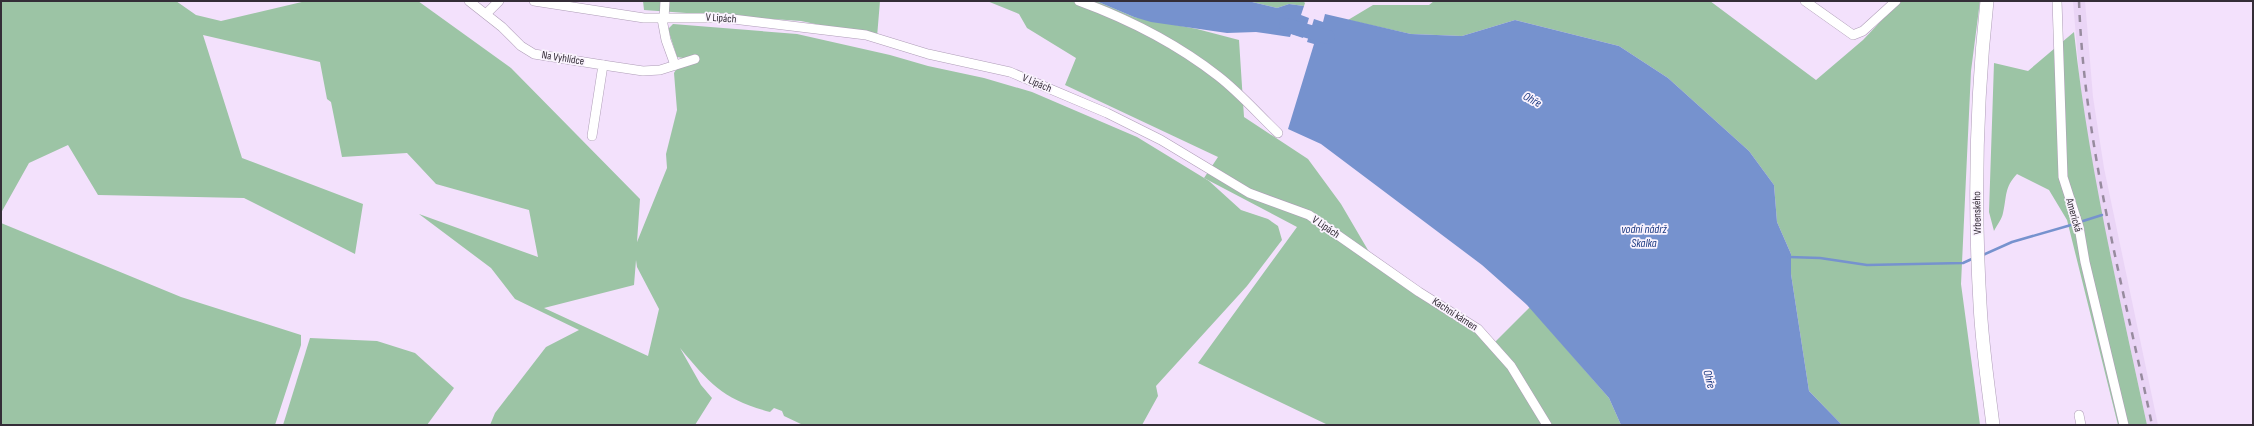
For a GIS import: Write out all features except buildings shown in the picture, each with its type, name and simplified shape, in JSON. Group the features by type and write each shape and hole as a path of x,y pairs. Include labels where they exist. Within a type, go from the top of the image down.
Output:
{"main road":[{"name":"Vrbenského","path":"1987,1 1978,107 1976,216 1980,305 1993,425"}],"street":[{"name":"Na Vyhlídce","path":"470,1 502,27 521,46 534,54 643,71 660,70 695,59"},
{"path":"486,14 500,1"},
{"name":"V Lipách","path":"534,1 644,18 724,18 866,35 928,54 1010,72 1106,113 1161,140 1248,194 1309,215 1374,259"},
{"path":"665,1 663,19 666,40 675,65"},
{"path":"1079,1 1123,19 1196,60 1238,93 1278,133"},
{"path":"1805,1 1853,35 1862,32 1896,1"},
{"name":"Americká","path":"2057,1 2063,177 2079,227 2085,262 2124,425"},
{"path":"592,136 603,65"},
{"name":"Kachní kámen","path":"1374,259 1419,292 1478,329 1511,366 1547,425"},
{"path":"2080,415 2081,425"}],"shaded area":[{"path":"2073,1 2085,1 2093,97 2104,168 2158,425 2147,425 2099,203 2081,98"}],"green space":[{"path":"1,1 176,1 196,15 221,21 306,1 418,1 511,68 640,199 637,242 667,168 666,154 677,110 674,73 683,58 677,57 668,29 673,24 797,34 984,78 1032,92 1137,137 1209,181 1241,210 1268,219 1278,226 1282,240 1247,286 1156,386 1158,396 1142,425 803,425 784,416 782,411 774,408 770,412 740,402 729,396 710,381 680,348 701,385 712,398 695,425 490,425 495,413 546,347 579,330 515,299 491,268 419,214 538,257 529,210 436,184 407,153 342,157 331,102 327,99 320,62 203,35 242,158 363,204 355,254 244,198 98,195 68,145 29,163 1,213","holes":["636,260 637,267 659,309 648,356 544,308 634,285"]},
{"path":"643,1 880,1 877,37 801,21 644,10"},
{"path":"987,1 1096,1 1134,17 1197,29 1239,40 1244,117 1308,159 1341,204 1375,262 1467,325 1492,345 1530,307 1609,398 1621,425 1328,425 1198,363 1297,227 1204,178 1218,157 1065,85 1076,58 1027,28 1019,14"},
{"path":"1248,1 1303,1 1305,3 1304,6 1289,4 1277,8"},
{"path":"1434,1 1710,1 1816,80 1863,40 1900,1 1980,1 1971,71 1961,284 1980,425 1842,425 1809,391 1791,274 1791,254 1777,222 1774,185 1749,151 1668,78 1619,46 1515,20 1462,36 1411,34 1348,20 1373,5 1429,5"},
{"path":"2074,32 2087,131 2105,229 2147,425 2118,425 2067,220 2049,190 2017,174 2008,188 2001,220 1994,231 1989,212 1994,63 2028,71"},
{"path":"1,223 181,297 301,335 301,345 275,425 1,425"},
{"path":"310,338 377,341 415,353 454,388 427,425 283,425"}],"water":[{"path":"1096,1 1248,1 1277,8 1289,4 1304,6 1301,15 1309,18 1303,38 1291,34 1290,37 1256,32 1227,33 1151,22 1134,17"},
{"name":"vodní nádrž Skalka","path":"1325,14 1411,34 1462,36 1515,20 1619,46 1668,78 1749,151 1774,185 1777,222 1791,254 1791,274 1809,391 1842,425 1621,425 1609,398 1527,305 1482,265 1321,144 1288,129 1314,44 1307,42 1314,19 1323,22"}],"waterway":[{"name":"Ohře","path":"1286,25 1328,37"},
{"path":"2083,221 2102,215"},
{"path":"1983,255 2012,242 2071,225"},
{"path":"1789,257 1820,258 1867,265 1963,263 1974,258"}],"railway":[{"path":"2079,1 2082,55 2088,108 2106,214 2152,425"}]}
